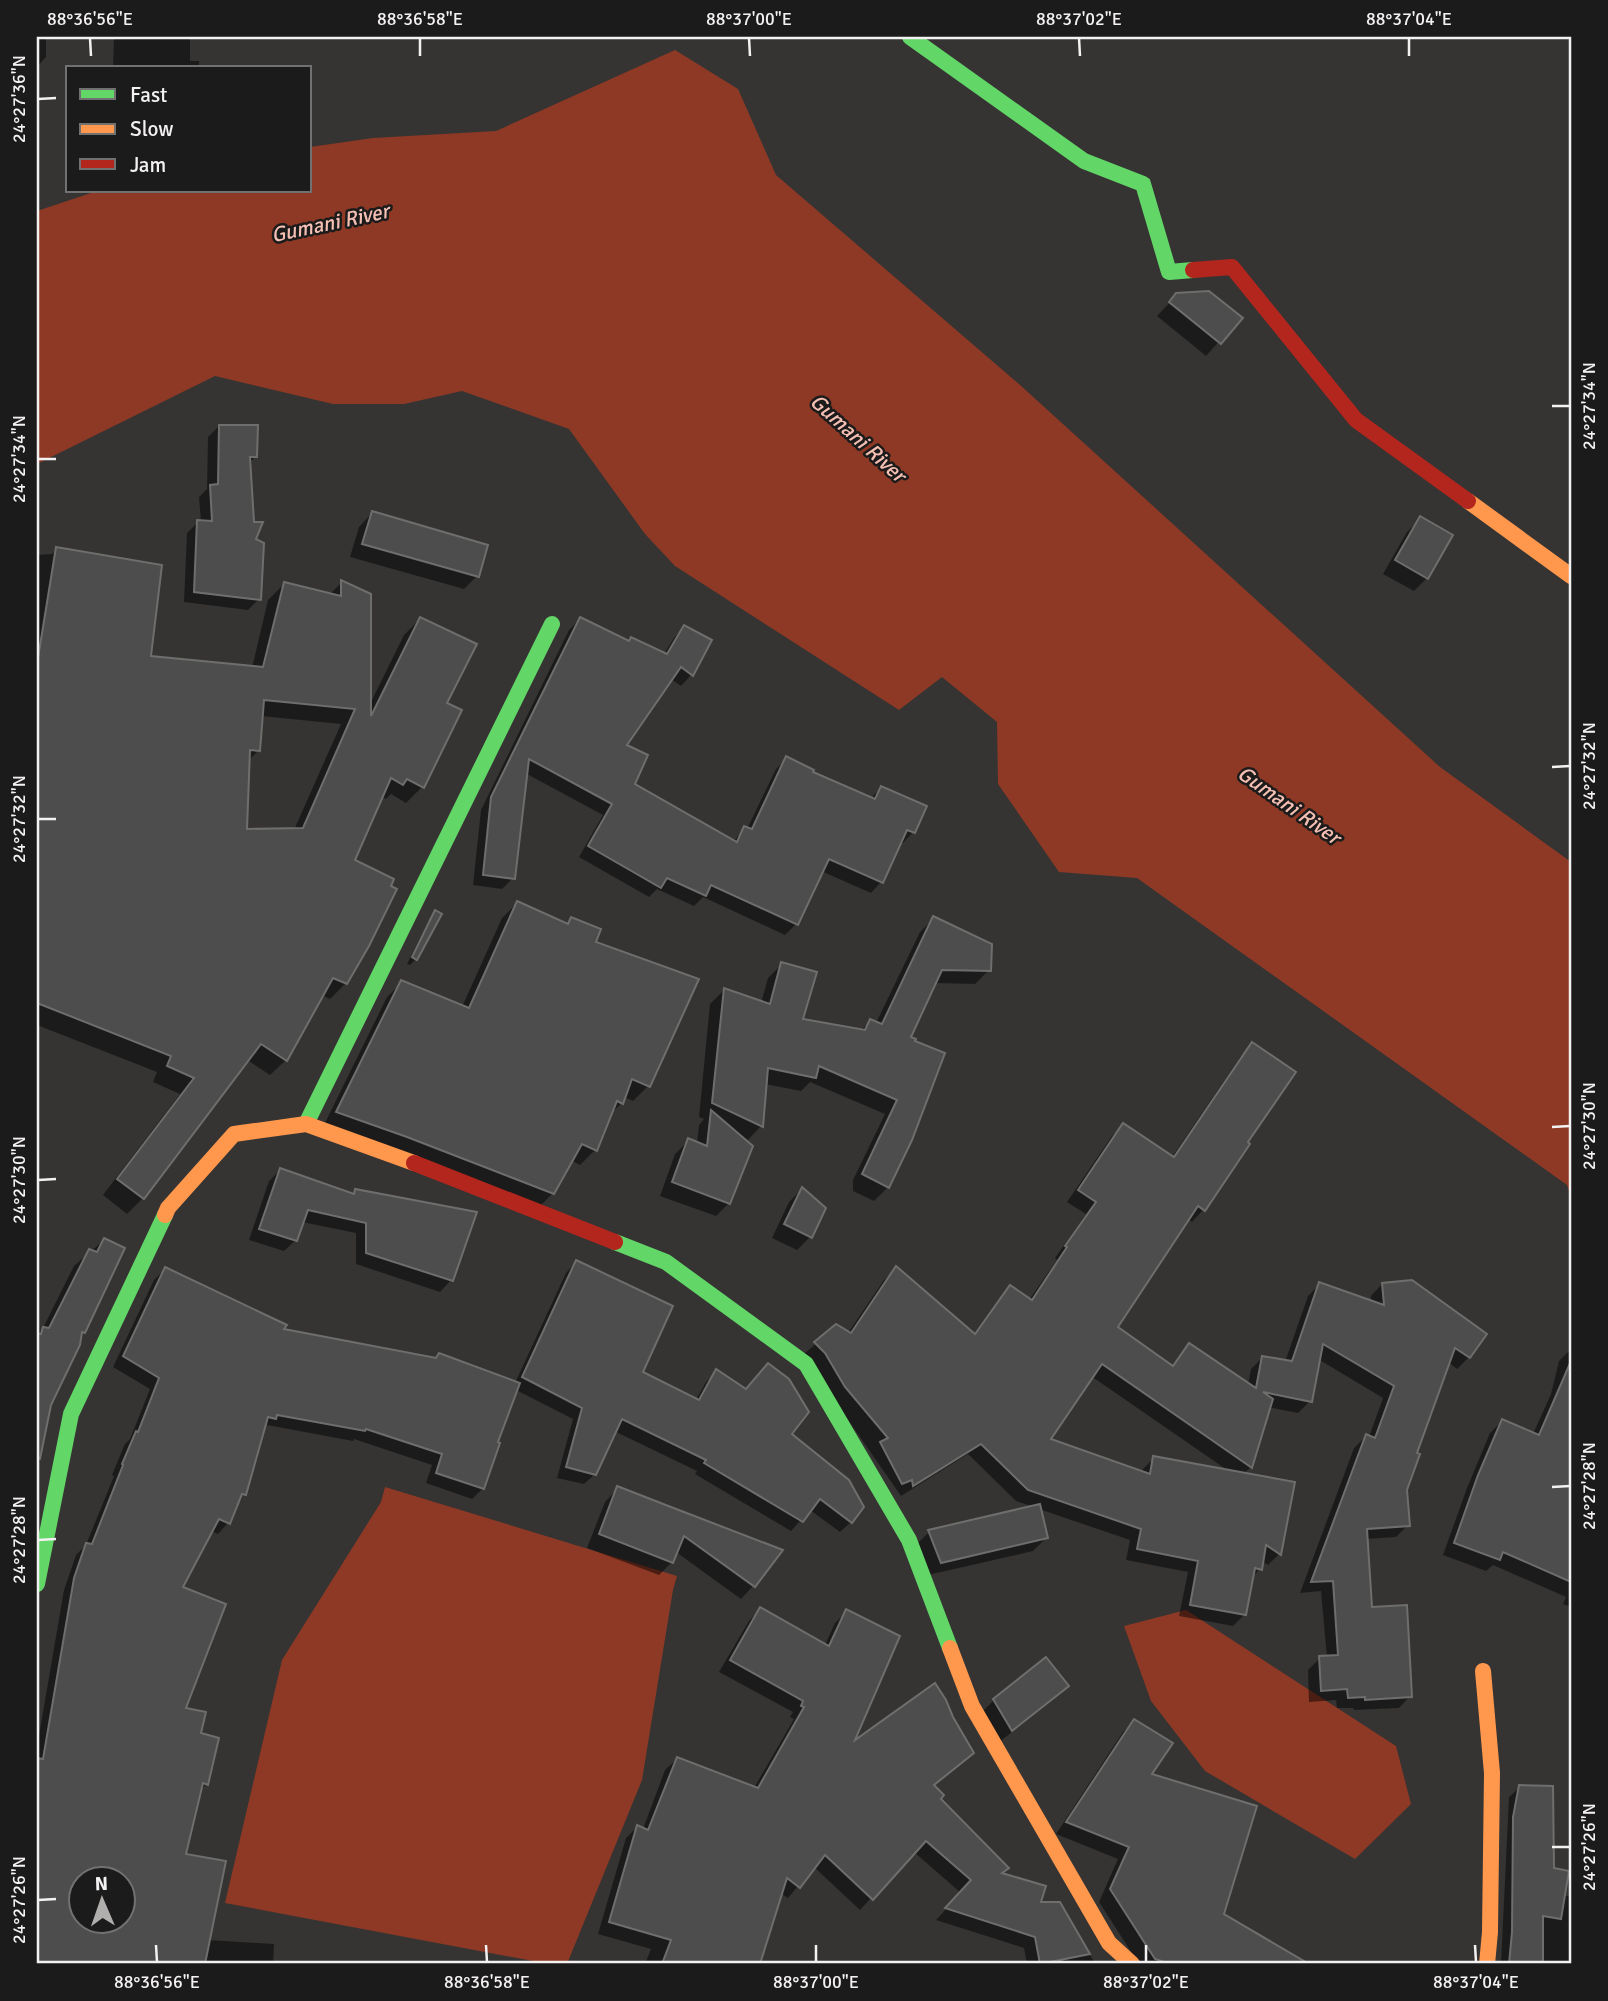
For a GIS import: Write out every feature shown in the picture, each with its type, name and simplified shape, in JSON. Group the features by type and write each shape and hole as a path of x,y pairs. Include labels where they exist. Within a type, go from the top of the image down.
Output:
{"street":[{"path":"911,37 1084,161 1143,184 1169,272 1232,267 1356,420 1571,576"},
{"path":"306,1125 552,624"},
{"path":"37,1584 71,1414 168,1208 234,1134 306,1125 399,1157 666,1262 806,1364 909,1540 971,1706 1109,1942 1132,1964"},
{"path":"1483,1671 1492,1773 1490,1933 1487,1964"}],"water":[{"name":"Gumani River","path":"675,50 738,89 776,175 1019,384 1440,767 1571,862 1571,1197 1567,1185 1137,878 1059,872 998,784 997,722 942,677 899,710 675,566 645,534 569,429 462,391 404,404 333,404 215,376 37,464 37,211 94,192 312,192 312,147 373,138 496,131"},
{"path":"385,1487 677,1576 642,1780 567,1964 549,1964 225,1903 282,1660 381,1502"},
{"path":"1186,1610 1396,1746 1411,1804 1355,1859 1205,1771 1151,1701 1124,1626"}],"building":[{"path":"1209,291 1243,318 1221,344 1169,302 1176,293"},
{"path":"219,425 258,425 257,457 250,457 254,522 263,522 256,539 264,543 261,600 194,592 197,520 212,521 210,485 218,484"},
{"path":"372,511 488,545 479,577 362,544"},
{"path":"1420,516 1453,535 1428,579 1395,560"},
{"path":"56,547 162,565 151,656 263,667 284,582 341,596 341,580 371,594 371,716 420,617 477,644 447,703 462,710 424,788 407,779 403,785 391,778 355,860 394,879 391,886 397,889 347,984 333,978 287,1061 261,1044 144,1199 117,1179 194,1078 167,1066 171,1056 37,1003 37,664","holes":["264,700 355,709 303,828 247,829 250,750 260,751"]},
{"path":"580,617 629,641 631,637 667,654 684,625 712,640 693,676 681,667 627,745 648,755 635,784 737,842 744,826 752,829 786,756 814,770 813,772 875,799 881,786 927,806 915,833 907,830 883,883 829,859 798,925 711,885 706,896 667,878 661,888 588,846 612,804 529,759 515,879 483,875 491,797"},
{"path":"517,901 568,924 571,917 601,929 596,942 699,979 650,1087 632,1079 623,1104 617,1101 597,1151 582,1144 554,1194 336,1112 401,980 469,1008"},
{"path":"435,910 442,914 417,960 412,957"},
{"path":"933,916 992,944 991,971 942,970 911,1037 945,1053 912,1140 889,1188 862,1174 897,1100 819,1066 816,1078 768,1068 763,1127 712,1103 724,988 770,1004 781,962 817,972 803,1019 865,1030 870,1019 882,1024"},
{"path":"1252,1042 1296,1072 1205,1211 1198,1206 1118,1327 1173,1366 1189,1343 1256,1388 1262,1356 1292,1361 1319,1282 1384,1305 1382,1283 1412,1280 1487,1334 1470,1358 1455,1348 1417,1453 1420,1454 1407,1490 1410,1526 1367,1529 1372,1607 1407,1605 1412,1697 1365,1700 1365,1697 1348,1698 1347,1689 1321,1691 1319,1656 1338,1655 1333,1581 1311,1582 1366,1434 1375,1438 1394,1386 1323,1344 1312,1402 1263,1392 1273,1399 1252,1468 1102,1364 1051,1439 1150,1474 1153,1456 1295,1482 1281,1555 1266,1545 1262,1570 1255,1568 1246,1615 1190,1605 1198,1561 1137,1549 1141,1529 1028,1490 981,1444 913,1486 912,1480 902,1484 880,1442 888,1438 845,1387 825,1353 814,1342 836,1324 851,1333 896,1266 975,1334 1010,1285 1032,1300 1096,1202 1078,1190 1123,1123 1174,1157"},
{"path":"711,1110 753,1146 730,1204 672,1182 688,1138 707,1146"},
{"path":"280,1168 354,1194 355,1189 477,1212 453,1281 366,1253 366,1223 308,1210 297,1241 259,1229"},
{"path":"802,1187 826,1208 812,1238 784,1224"},
{"path":"104,1238 125,1248 85,1333 82,1332 80,1345 51,1405 40,1459 37,1458 37,1333 41,1334 43,1327 49,1328 89,1249 97,1252"},
{"path":"576,1260 673,1306 643,1372 699,1400 716,1369 746,1389 768,1363 789,1379 809,1412 792,1434 849,1480 864,1507 852,1523 820,1499 803,1522 704,1463 706,1460 622,1419 596,1475 566,1467 582,1408 522,1377"},
{"path":"165,1267 287,1325 284,1329 436,1358 439,1353 520,1383 484,1489 436,1473 442,1454 366,1429 365,1431 277,1415 276,1419 268,1417 246,1495 242,1494 230,1524 219,1519 183,1587 226,1604 186,1708 206,1712 201,1733 219,1738 208,1785 203,1783 186,1854 226,1861 205,1964 37,1964 37,1758 43,1759 74,1578 86,1543 92,1544 122,1464 159,1378 123,1356"},
{"path":"1571,1361 1571,1582 1503,1552 1500,1560 1454,1543 1478,1475 1502,1419 1539,1435"},
{"path":"617,1486 783,1550 755,1587 684,1536 673,1563 599,1534"},
{"path":"1040,1504 1048,1538 941,1563 928,1530"},
{"path":"760,1607 829,1646 846,1609 900,1636 855,1740 935,1683 974,1753 934,1785 944,1795 941,1799 1009,1868 1002,1873 1046,1886 1041,1902 1060,1902 1090,1954 1040,1964 1035,1937 945,1908 971,1880 926,1841 873,1900 825,1855 800,1888 787,1878 760,1964 662,1964 671,1940 609,1922 637,1825 648,1830 677,1757 758,1788 804,1707 801,1706 803,1701 730,1660"},
{"path":"1046,1657 1069,1686 1012,1731 993,1699"},
{"path":"1134,1719 1173,1743 1152,1774 1257,1806 1224,1914 1309,1964 1171,1964 1155,1959 1110,1889 1129,1847 1066,1822"},
{"path":"1519,1785 1553,1786 1554,1868 1569,1871 1561,1919 1543,1916 1543,1964 1509,1964 1512,1932 1513,1817"}],"traffic: fast":[{"path":"910,37 1084,161 1143,184 1169,272 1193,270"},
{"path":"306,1124 552,624"},
{"path":"37,1584 71,1414 165,1215"},
{"path":"615,1242 666,1262 806,1364 909,1540 950,1648"}],"traffic: slow":[{"path":"1468,501 1571,576"},
{"path":"165,1215 168,1208 234,1134 306,1124 414,1163"},
{"path":"950,1648 972,1706 1109,1943 1132,1964"},
{"path":"1483,1671 1492,1773 1490,1932 1487,1964"}],"traffic: jam":[{"path":"1193,270 1232,267 1356,420 1468,501"},
{"path":"414,1163 615,1242"}]}
